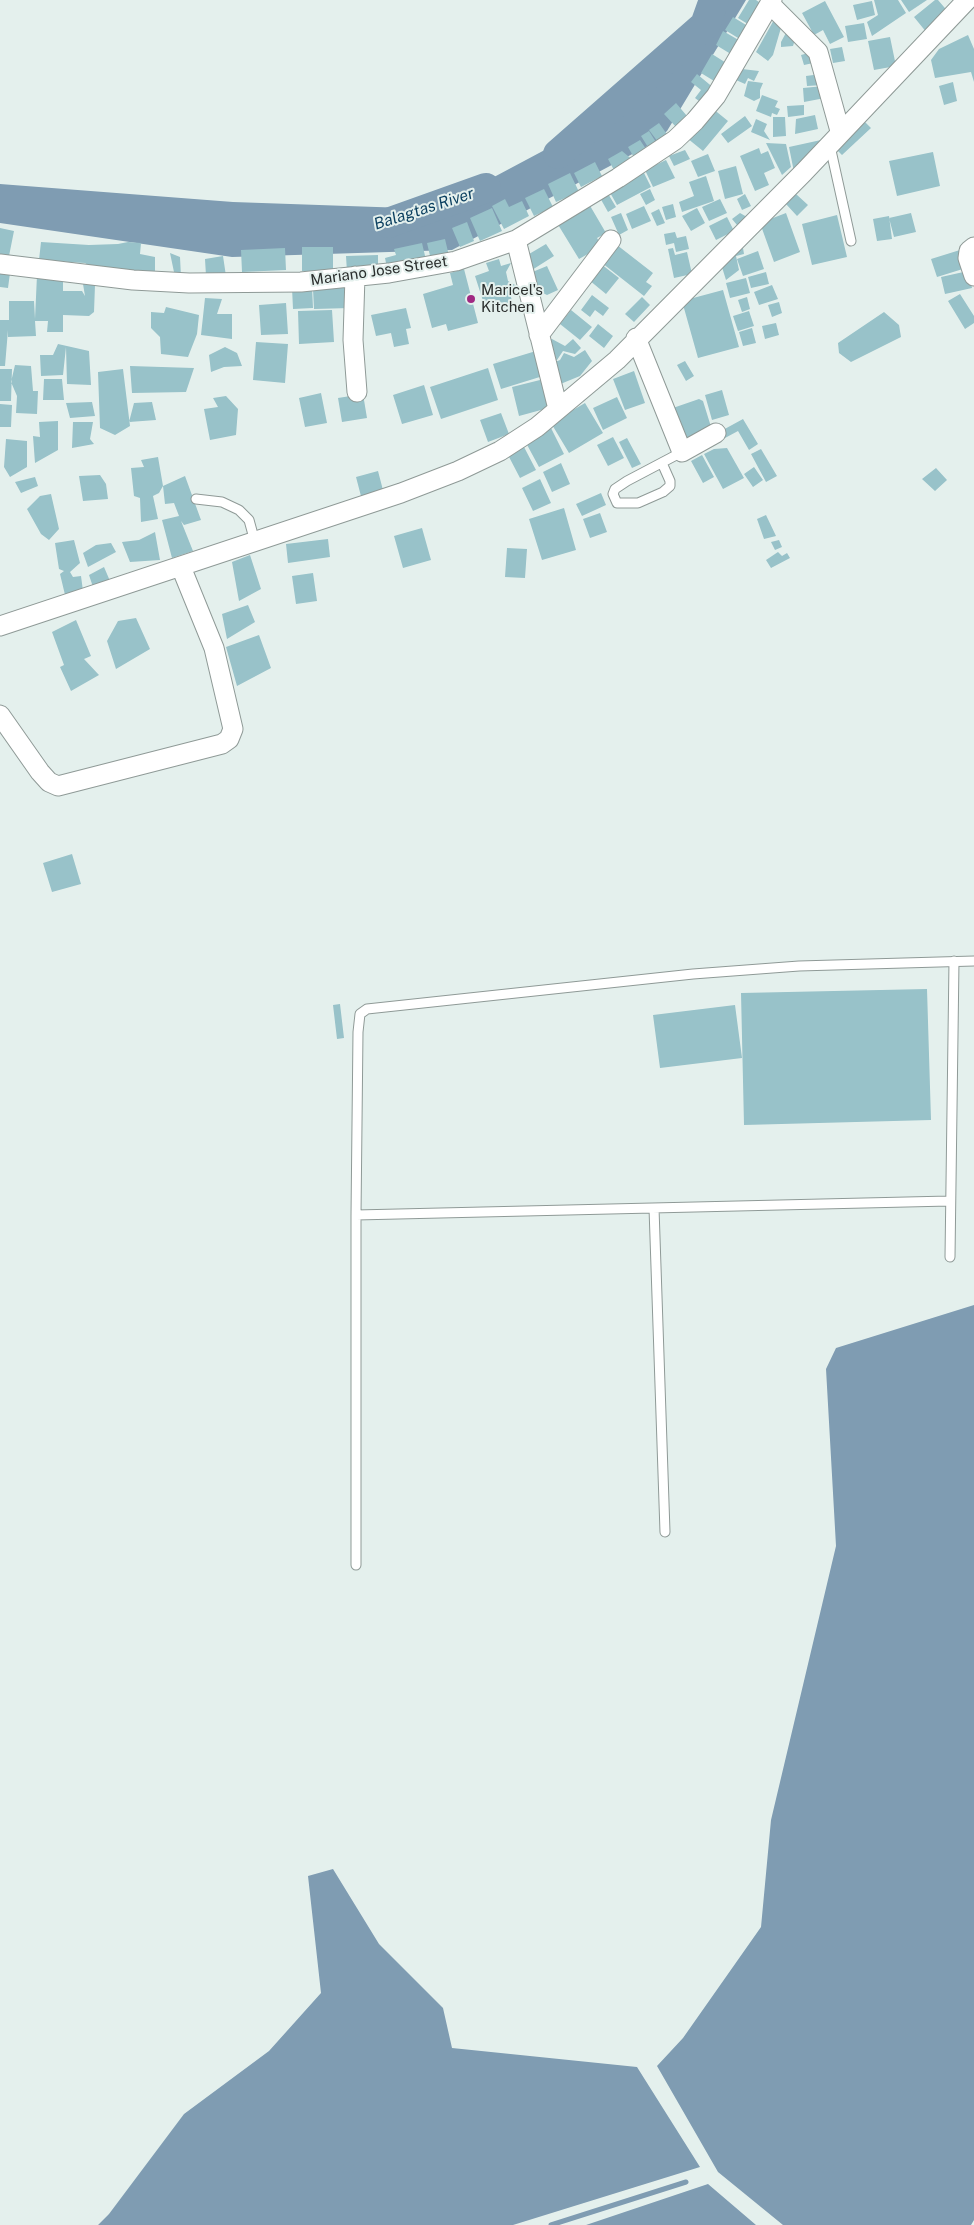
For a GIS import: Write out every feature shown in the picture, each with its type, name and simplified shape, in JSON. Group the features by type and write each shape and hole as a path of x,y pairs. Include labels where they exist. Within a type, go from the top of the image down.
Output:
{"street":[{"path":"0,626 255,542 458,471 500,451 537,427 617,360 636,338 804,172 835,137 968,0"},
{"path":"771,2 818,52 835,137"},
{"name":"Mariano Jose Street","path":"0,264 133,280 189,283 301,282 389,273 448,262 516,240 618,178 675,140 696,121 716,96 771,2"},
{"path":"516,240 558,409"},
{"path":"539,335 611,240"},
{"path":"974,247 969,251 968,258 974,276"},
{"path":"355,276 353,340 357,392"},
{"path":"636,338 682,452 716,433"},
{"path":"0,715 40,772 49,782 58,786 222,744 229,739 233,729 216,655 181,567"}],"lane":[{"path":"835,137 851,241"},
{"path":"662,463 670,481 670,486 664,492 638,503 617,503 613,494 615,489 662,463 682,452"},
{"path":"196,499 222,502 239,510 249,520 255,542"},
{"path":"950,1257 949,1201 954,961"},
{"path":"356,1565 356,1215 358,1032 360,1014 367,1009 693,974 799,966 974,961"},
{"path":"356,1215 949,1201"},
{"path":"654,1208 665,1532"}],"water":[{"path":"700,0 746,0 667,131 655,142 452,250 232,257 0,223 0,184 233,202 434,209 631,104 690,26"},
{"path":"974,1305 974,2220 971,2225 783,2225 718,2172 657,2066 683,2038 761,1927 771,1820 836,1546 826,1369 836,1348"},
{"path":"333,1869 379,1944 443,2008 452,2048 637,2067 700,2167 513,2225 98,2225 109,2214 184,2114 269,2051 321,1993 308,1876"},
{"path":"708,2184 756,2225 586,2225"}],"building":[{"path":"749,0 756,0 765,6 751,26 738,18"},
{"path":"874,0 898,0 906,13 872,36 867,22 878,15"},
{"path":"901,0 927,0 909,12"},
{"path":"935,0 938,0 950,14 927,33 914,17"},
{"path":"825,1 844,37 830,44 823,30 814,35 802,13"},
{"path":"872,1 875,15 857,20 853,5"},
{"path":"733,17 751,28 743,41 725,30"},
{"path":"775,18 783,21 773,55 768,61 756,52"},
{"path":"864,23 867,39 848,42 845,26"},
{"path":"788,29 796,36 793,46 781,47 781,42"},
{"path":"723,31 742,42 734,56 716,45"},
{"path":"968,35 974,49 974,82 971,72 935,78 931,60 939,49"},
{"path":"890,37 896,66 874,70 868,41"},
{"path":"842,47 845,61 833,63 830,49"},
{"path":"816,51 818,62 804,65 801,55"},
{"path":"712,54 731,66 719,84 701,73"},
{"path":"742,69 759,71 754,81 748,78 745,84 736,80"},
{"path":"697,74 715,89 703,104 695,98 701,90 691,82"},
{"path":"821,74 823,85 807,86 806,76"},
{"path":"748,81 763,83 760,90 760,98 754,101 744,96"},
{"path":"953,82 957,101 944,105 939,86"},
{"path":"824,86 825,98 804,102 803,88"},
{"path":"762,95 778,101 775,107 780,109 777,115 772,113 771,117 756,111"},
{"path":"676,103 687,116 676,127 664,114"},
{"path":"804,105 804,115 788,117 787,106"},
{"path":"712,108 728,121 703,151 687,138"},
{"path":"815,115 818,129 795,134 796,119"},
{"path":"745,116 752,126 728,143 721,134"},
{"path":"773,117 785,117 786,136 773,137"},
{"path":"756,119 767,124 764,131 770,140 751,132"},
{"path":"864,121 871,128 842,155 835,148"},
{"path":"659,123 671,140 661,146 649,130"},
{"path":"649,131 659,147 651,152 641,136"},
{"path":"640,140 650,155 637,163 628,147"},
{"path":"821,140 794,172 789,147"},
{"path":"766,143 786,144 791,167 782,175"},
{"path":"759,148 761,154 768,151 775,168 764,173 769,185 755,191 740,156"},
{"path":"685,150 690,159 674,166 669,156"},
{"path":"622,151 634,161 615,172 608,159"},
{"path":"933,152 940,186 897,196 889,161"},
{"path":"708,154 715,171 698,177 691,161"},
{"path":"666,160 675,178 653,187 645,170"},
{"path":"595,162 602,176 581,187 574,173"},
{"path":"736,166 743,194 725,199 718,171"},
{"path":"643,171 651,187 617,205 608,189"},
{"path":"570,173 579,192 556,202 548,184"},
{"path":"706,176 714,201 682,212 679,202 694,196 689,182"},
{"path":"544,189 553,207 534,216 525,198"},
{"path":"650,189 655,200 646,205 640,194"},
{"path":"607,192 616,207 608,212 599,196"},
{"path":"745,194 751,206 742,210 737,199"},
{"path":"796,194 808,205 797,216 786,204"},
{"path":"505,199 509,207 522,201 529,216 504,229 492,206"},
{"path":"720,199 727,213 709,221 702,207"},
{"path":"589,204 606,233 597,238 602,246 579,259 557,223"},
{"path":"673,204 676,217 666,220 662,207"},
{"path":"644,206 651,221 632,229 626,214"},
{"path":"492,208 502,231 480,241 470,218"},
{"path":"697,208 705,223 691,231 682,216"},
{"path":"659,209 665,223 657,226 651,213"},
{"path":"621,213 628,230 619,235 611,217"},
{"path":"740,213 747,217 737,225 732,219"},
{"path":"786,213 800,252 774,262 760,223"},
{"path":"911,213 916,232 894,237 889,218"},
{"path":"837,215 847,257 812,265 802,224"},
{"path":"889,216 892,239 877,241 873,219"},
{"path":"727,217 734,231 716,240 709,226"},
{"path":"467,222 474,241 460,247 452,228"},
{"path":"0,228 14,231 8,261 0,259"},
{"path":"675,232 677,238 686,236 689,249 676,252 674,243 666,245 664,234"},
{"path":"445,239 449,256 431,260 427,243"},
{"path":"41,242 89,245 141,243 140,254 155,257 155,273 97,271 85,263 39,260"},
{"path":"742,242 744,254 736,256 739,270 726,280 721,264"},
{"path":"422,243 426,260 387,268 385,258 396,255 394,249"},
{"path":"546,244 554,256 532,270 524,257"},
{"path":"617,245 653,273 646,282 652,286 644,296 602,263"},
{"path":"302,247 333,247 333,271 302,271"},
{"path":"285,248 286,270 242,272 241,250"},
{"path":"673,248 675,255 687,252 692,274 674,278 668,249"},
{"path":"960,250 966,268 937,277 931,259"},
{"path":"758,251 764,269 743,276 737,259"},
{"path":"170,253 180,257 181,277 174,272"},
{"path":"378,255 378,271 347,272 346,256"},
{"path":"223,256 226,276 206,276 205,259"},
{"path":"499,259 501,266 511,263 506,272 508,281 522,289 510,293 513,305 501,309 498,300 484,304 475,276 489,271 486,263"},
{"path":"601,264 619,278 606,294 589,280"},
{"path":"547,266 558,290 547,295 529,286 530,273"},
{"path":"464,269 478,323 448,331 446,324 432,328 423,294 453,285 450,273"},
{"path":"0,271 10,273 8,288 0,287"},
{"path":"968,271 972,288 945,294 941,277"},
{"path":"766,272 769,284 751,288 748,277"},
{"path":"37,275 63,277 63,291 82,291 85,296 83,284 95,285 94,312 89,316 63,315 63,332 47,332 48,321 35,321 36,336 8,337 8,330 5,366 0,366 0,320 9,320 9,301 34,301 35,319"},
{"path":"746,278 750,293 730,298 726,283"},
{"path":"772,285 778,299 759,305 754,292"},
{"path":"312,287 313,308 293,309 292,288"},
{"path":"349,287 350,308 314,309 313,289"},
{"path":"723,290 739,347 698,358 682,301"},
{"path":"960,294 974,316 974,323 965,329 948,301"},
{"path":"592,295 609,308 603,316 595,310 590,317 581,310"},
{"path":"642,297 650,305 634,322 625,314"},
{"path":"747,297 750,309 742,312 738,300"},
{"path":"205,298 222,299 217,314 232,314 232,339 201,335"},
{"path":"779,302 782,313 772,317 768,305"},
{"path":"286,303 288,334 261,335 259,305"},
{"path":"166,307 199,315 197,334 188,357 161,354 160,337 151,328 151,312 164,313"},
{"path":"406,308 411,328 406,329 409,344 394,347 391,333 376,336 371,315"},
{"path":"332,310 334,342 299,344 298,311"},
{"path":"571,310 592,327 580,340 560,324"},
{"path":"749,311 754,326 738,331 733,316"},
{"path":"884,312 899,325 901,337 851,362 839,353 838,343"},
{"path":"776,323 779,335 765,339 762,326"},
{"path":"598,324 613,336 604,348 589,336"},
{"path":"752,328 756,343 743,346 739,332"},
{"path":"552,339 565,346 573,339 581,348 575,354 563,351 557,360 549,360 543,342"},
{"path":"256,342 288,344 285,383 253,380"},
{"path":"58,344 89,351 91,385 67,384 66,347 63,375 41,376 40,355 53,355"},
{"path":"225,347 237,353 242,366 224,367 211,372 209,355"},
{"path":"585,350 592,361 580,376 558,385 550,364 560,360 564,353 574,357"},
{"path":"536,351 543,376 501,389 493,364"},
{"path":"685,361 694,376 686,381 677,365"},
{"path":"15,365 31,366 33,391 38,391 37,414 16,413 17,396 11,382"},
{"path":"130,366 194,368 186,392 132,393"},
{"path":"488,368 498,400 441,419 430,387"},
{"path":"0,369 12,369 11,401 0,401"},
{"path":"123,369 130,426 115,435 100,428 98,372"},
{"path":"634,371 645,403 625,410 613,379"},
{"path":"44,379 62,379 64,400 43,400"},
{"path":"544,379 552,407 519,416 512,387"},
{"path":"424,385 433,415 402,424 393,395"},
{"path":"722,390 729,415 712,420 705,395"},
{"path":"321,393 327,423 305,427 299,398"},
{"path":"363,394 367,418 342,422 338,398"},
{"path":"226,396 238,409 236,435 210,440 204,409 218,407 213,398"},
{"path":"617,397 627,418 603,430 593,408"},
{"path":"699,399 703,401 712,430 681,441 670,409"},
{"path":"92,402 95,416 70,418 66,403"},
{"path":"152,402 156,420 129,422 134,403"},
{"path":"585,403 603,433 569,453 551,423"},
{"path":"0,404 12,405 11,427 0,427"},
{"path":"501,413 509,434 488,442 480,420"},
{"path":"743,419 758,444 749,450 738,431 725,438 721,431"},
{"path":"58,421 58,450 35,463 33,436 40,437 39,422"},
{"path":"73,422 93,422 90,439 94,444 72,448"},
{"path":"551,428 564,454 539,467 525,441"},
{"path":"613,437 624,458 608,466 597,445"},
{"path":"627,438 641,464 632,468 619,442"},
{"path":"6,439 27,441 27,467 10,477 4,467"},
{"path":"524,447 536,470 520,478 508,455"},
{"path":"727,448 744,478 723,489 704,454 714,449"},
{"path":"761,449 777,476 766,482 751,454"},
{"path":"702,455 714,477 703,483 691,461"},
{"path":"158,457 163,486 159,493 153,496 158,519 141,522 140,498 134,496 131,468 144,467 141,460"},
{"path":"561,463 570,484 552,492 543,472"},
{"path":"754,467 763,480 753,487 744,474"},
{"path":"936,468 947,480 935,491 922,479"},
{"path":"378,471 384,494 362,500 356,477"},
{"path":"100,475 106,484 108,499 83,501 79,476"},
{"path":"185,476 201,520 184,525 181,521 193,551 172,558 162,520 179,516 174,503 165,504 163,486"},
{"path":"35,477 38,486 21,493 15,482"},
{"path":"540,479 551,503 533,511 522,488"},
{"path":"601,493 606,505 582,516 576,504"},
{"path":"51,494 59,529 49,540 41,534 27,509 40,496"},
{"path":"564,508 576,550 542,560 529,519"},
{"path":"600,513 607,532 590,538 583,519"},
{"path":"766,515 776,536 764,539 757,519"},
{"path":"422,528 431,560 403,568 394,536"},
{"path":"155,532 160,560 130,562 122,542 139,540"},
{"path":"328,539 330,557 288,563 286,544"},
{"path":"74,540 80,563 70,572 73,577 81,576 83,591 66,599 60,574 64,571 59,569 55,543"},
{"path":"779,540 782,547 775,550 771,542"},
{"path":"111,543 116,552 88,567 83,553 96,545"},
{"path":"507,548 527,549 525,578 505,577"},
{"path":"778,552 782,556 787,553 790,558 771,568 766,560"},
{"path":"250,555 261,589 239,601 232,562"},
{"path":"104,567 110,581 94,590 89,575"},
{"path":"313,573 317,601 296,604 292,576"},
{"path":"248,605 255,622 227,639 222,614"},
{"path":"136,618 150,649 116,669 107,641 118,621"},
{"path":"76,620 91,656 84,659 99,675 71,691 60,667 64,665 52,632"},
{"path":"259,635 271,668 237,686 226,647"},
{"path":"72,854 81,884 52,892 43,863"},
{"path":"927,989 931,1120 744,1125 741,993"},
{"path":"340,1004 344,1038 337,1039 333,1005"},
{"path":"735,1005 742,1058 660,1068 653,1015"}],"waterway":[{"name":"Balagtas River","path":"558,154 705,25 714,0"},
{"name":"Balagtas River","path":"388,223 486,188"},
{"path":"551,2225 686,2182"}],"place":[{"name":"Maricel's Kitchen","path":"471,299"}]}
